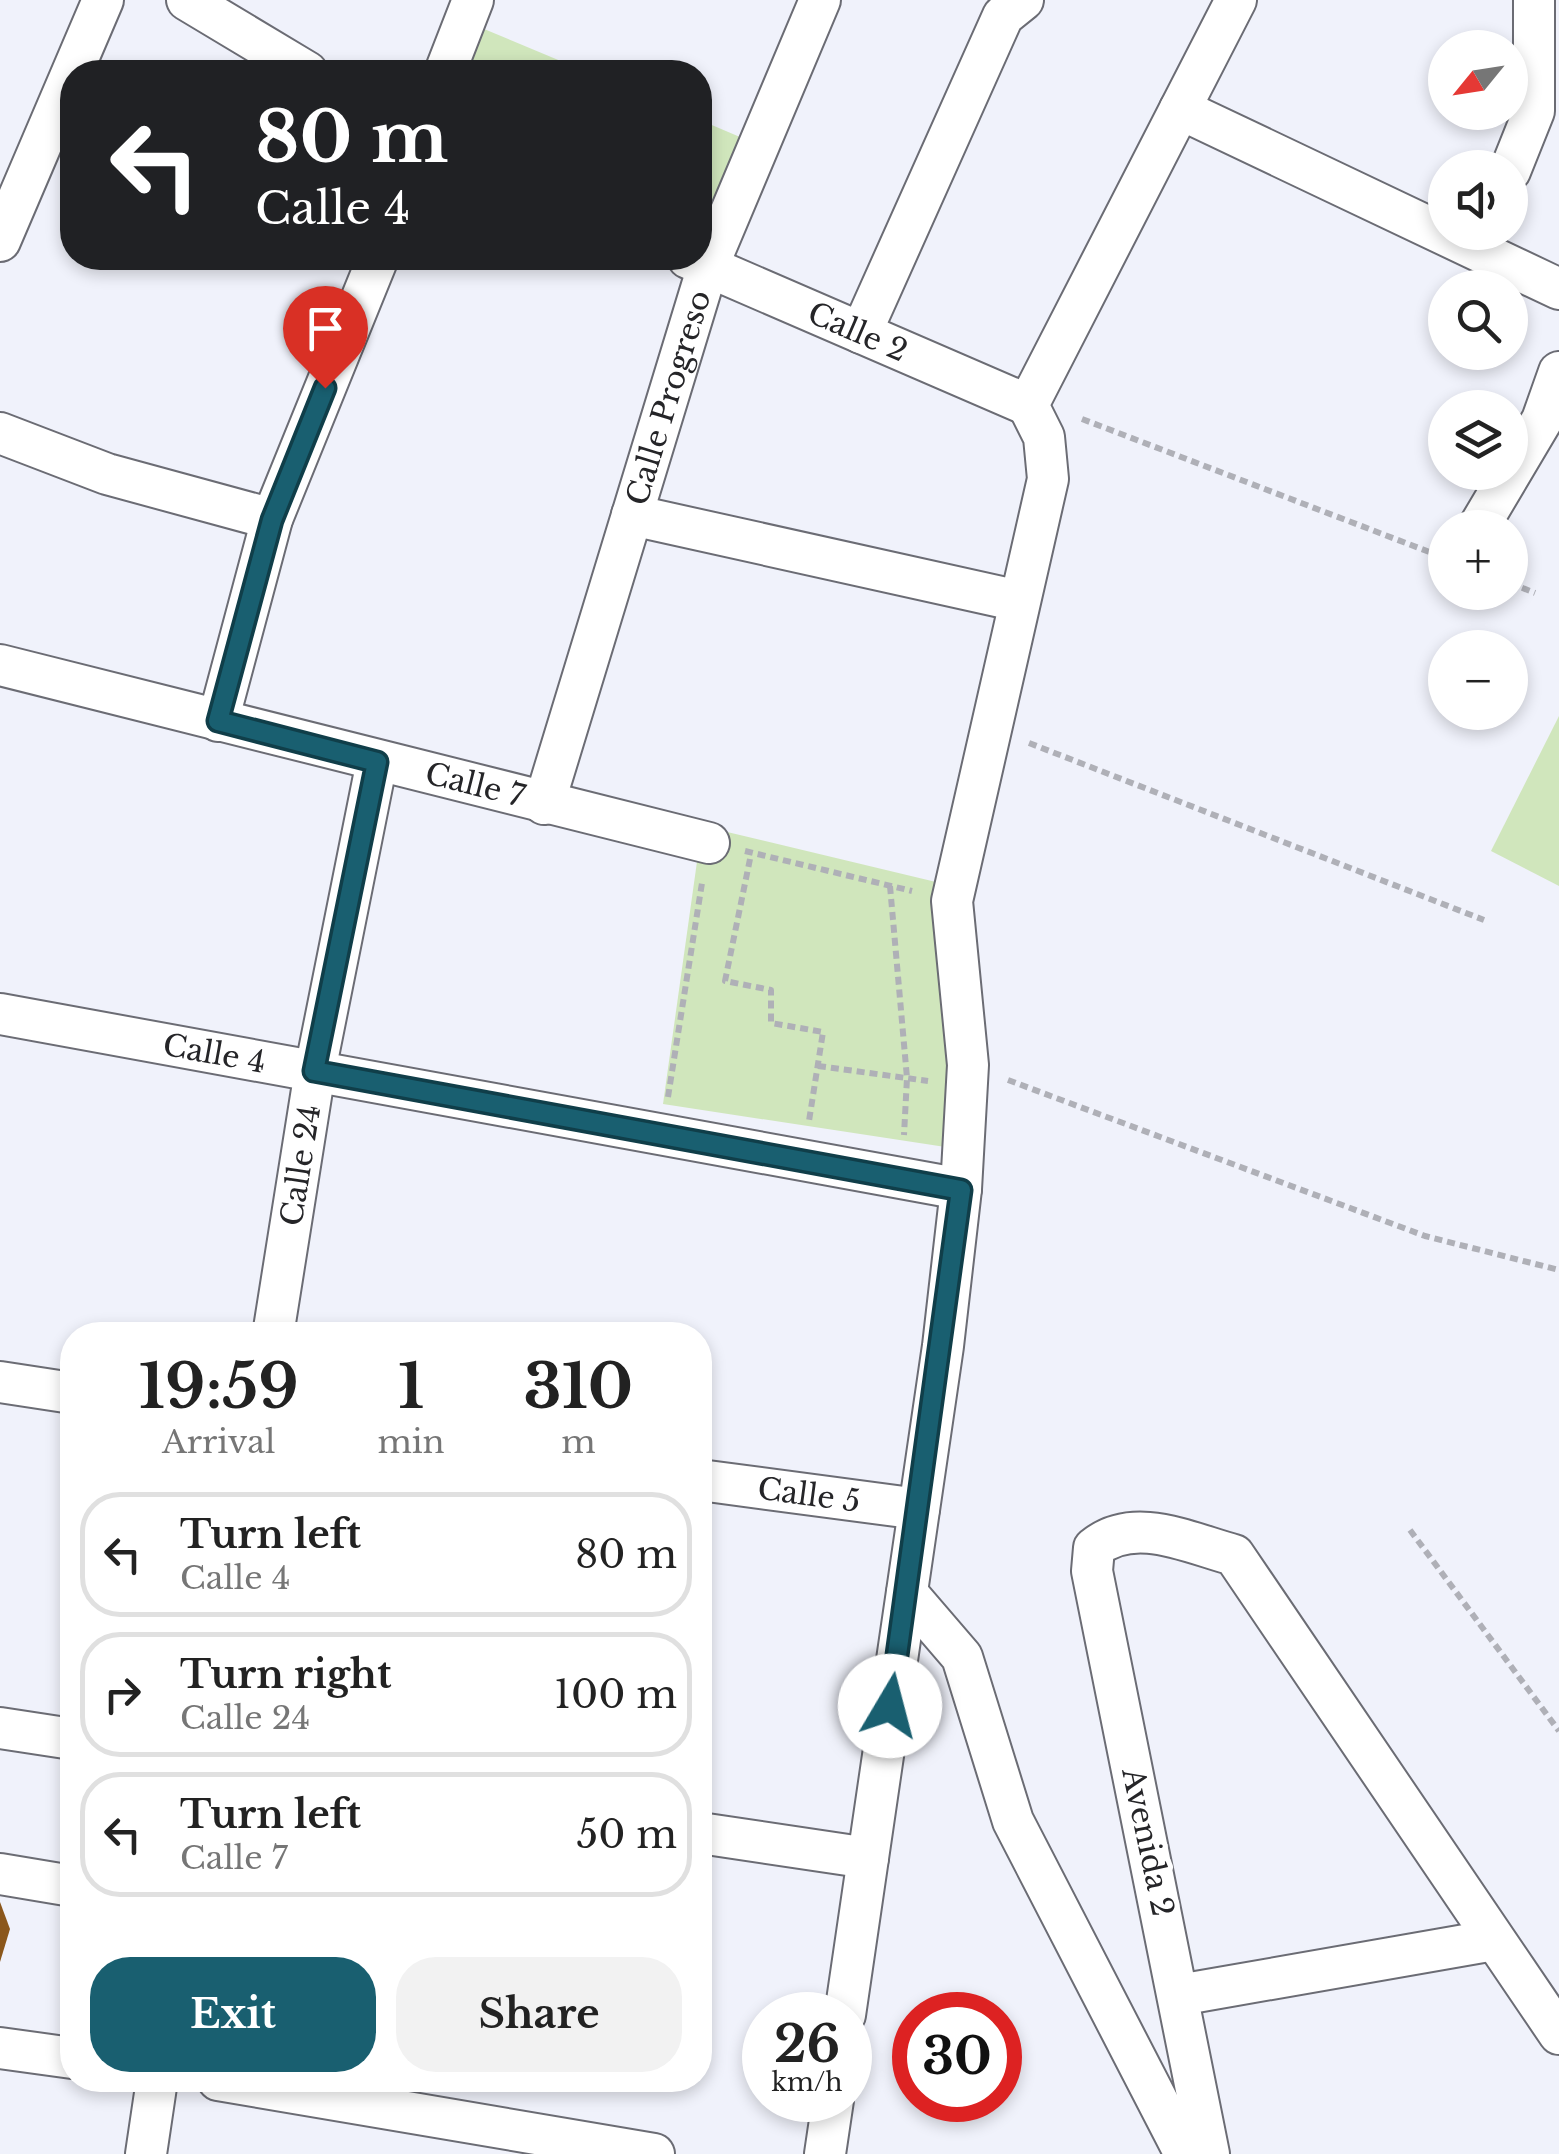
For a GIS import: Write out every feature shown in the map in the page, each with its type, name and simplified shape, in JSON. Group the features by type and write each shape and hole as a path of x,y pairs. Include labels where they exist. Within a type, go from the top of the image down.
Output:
{"street":[{"path":"77,60 103,0"},
{"path":"186,0 287,60"},
{"path":"450,60 473,0"},
{"name":"Calle Progreso","path":"712,232 820,0"},
{"path":"861,333 1003,16 1023,0"},
{"path":"848,1992 961,1190 952,901 1048,479 1044,437 1028,405 1236,0"},
{"path":"1518,150 1534,111 1534,0"},
{"path":"0,241 60,101"},
{"path":"1180,109 1428,218"},
{"path":"1495,250 1559,290"},
{"name":"Calle 2","path":"712,268 1028,405"},
{"path":"218,721 272,520 373,270"},
{"name":"Calle Progreso","path":"544,804 632,515 696,270"},
{"path":"1489,510 1542,420 1559,372"},
{"path":"0,434 107,474 272,520"},
{"path":"632,515 1020,601"},
{"name":"Calle 7","path":"0,666 709,842"},
{"name":"Calle 24","path":"275,1322 314,1071 377,762"},
{"name":"Calle 4","path":"0,1014 961,1190"},
{"path":"0,1382 60,1391"},
{"name":"Calle 5","path":"712,1482 919,1509"},
{"name":"Avenida 2","path":"1209,2154 1092,1570 1094,1548 1108,1536 1136,1530 1234,1555 1494,1940"},
{"path":"907,1593 962,1658 1013,1820 1185,2154"},
{"path":"0,1728 60,1737"},
{"path":"712,1834 868,1858"},
{"path":"0,1874 60,1884"},
{"path":"1179,1995 1494,1940 1559,2034"},
{"path":"0,2048 60,2056"},
{"path":"146,2154 155,2092"},
{"path":"289,2092 654,2154"},
{"path":"825,2154 830,2122"}],"path":[{"path":"1028,405 1080,418 1428,551"},
{"path":"1528,589 1535,592"},
{"path":"989,727 1484,920"},
{"path":"667,1103 709,842 952,901"},
{"path":"751,852 725,982 771,990 771,1023 823,1032 809,1122"},
{"path":"890,886 906,1078 904,1135"},
{"path":"818,1066 906,1078 956,1074 1425,1236 1559,1270"},
{"path":"1410,1530 1559,1731"}],"green space":[{"path":"472,24 558,60 458,60"},
{"path":"712,125 740,137 712,202"},
{"path":"1559,716 1559,886 1491,851"},
{"path":"702,826 936,882 952,1148 663,1104"}],"building":[{"path":"0,1902 10,1929 0,1962"}],"route":[{"path":"325,388 272,520 218,721 377,762 314,1071 961,1190 943,1346 890,1706"}]}
